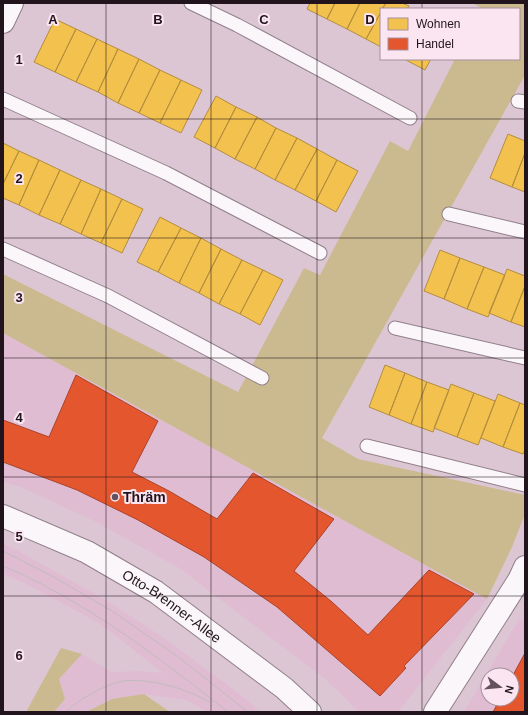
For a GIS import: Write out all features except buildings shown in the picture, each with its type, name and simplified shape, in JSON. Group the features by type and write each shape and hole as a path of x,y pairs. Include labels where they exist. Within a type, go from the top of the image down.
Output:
{"street":[{"path":"3,22 12,3"},
{"name":"Otto-Brenner-Allee","path":"8,520 87,552 156,592 284,688 310,712"},
{"path":"435,712 519,580 525,567"}],"lane":[{"path":"191,3 237,25 410,118"},
{"path":"3,99 166,173 320,253"},
{"path":"449,214 525,232"},
{"path":"3,248 108,296 262,378"},
{"path":"395,328 525,358"},
{"path":"368,446 525,485"}],"shaded area":[{"path":"473,3 525,3 525,75 322,438 358,459 525,495 525,514 512,547 487,599 3,333 3,274 238,392 304,268 320,275 390,141 408,151 454,60 520,60 520,8 481,8"},
{"path":"3,333 487,599 398,712 359,712 325,679 179,568 96,522 21,487 3,482"},
{"path":"3,544 17,550 109,602 170,642 245,698 260,712 208,712 186,700 144,694 112,699 86,712 54,712 65,699 59,679 82,654 112,672 140,671 163,673 99,623 24,583 3,574"},
{"path":"519,619 525,623 525,712 464,712 480,685 480,707 520,707 520,667 491,667"},
{"path":"61,648 82,654 59,679 65,699 54,712 26,712"},
{"path":"144,694 170,712 86,712 112,699"}],"tram line":[{"path":"3,551 52,576 112,611 177,656 248,712"},
{"path":"3,566 34,580 92,613 148,651 228,712"},
{"path":"66,712 92,693 108,685 133,680 179,688 209,702"}],"place":[{"name":"Thräm","path":"115,497"}]}
